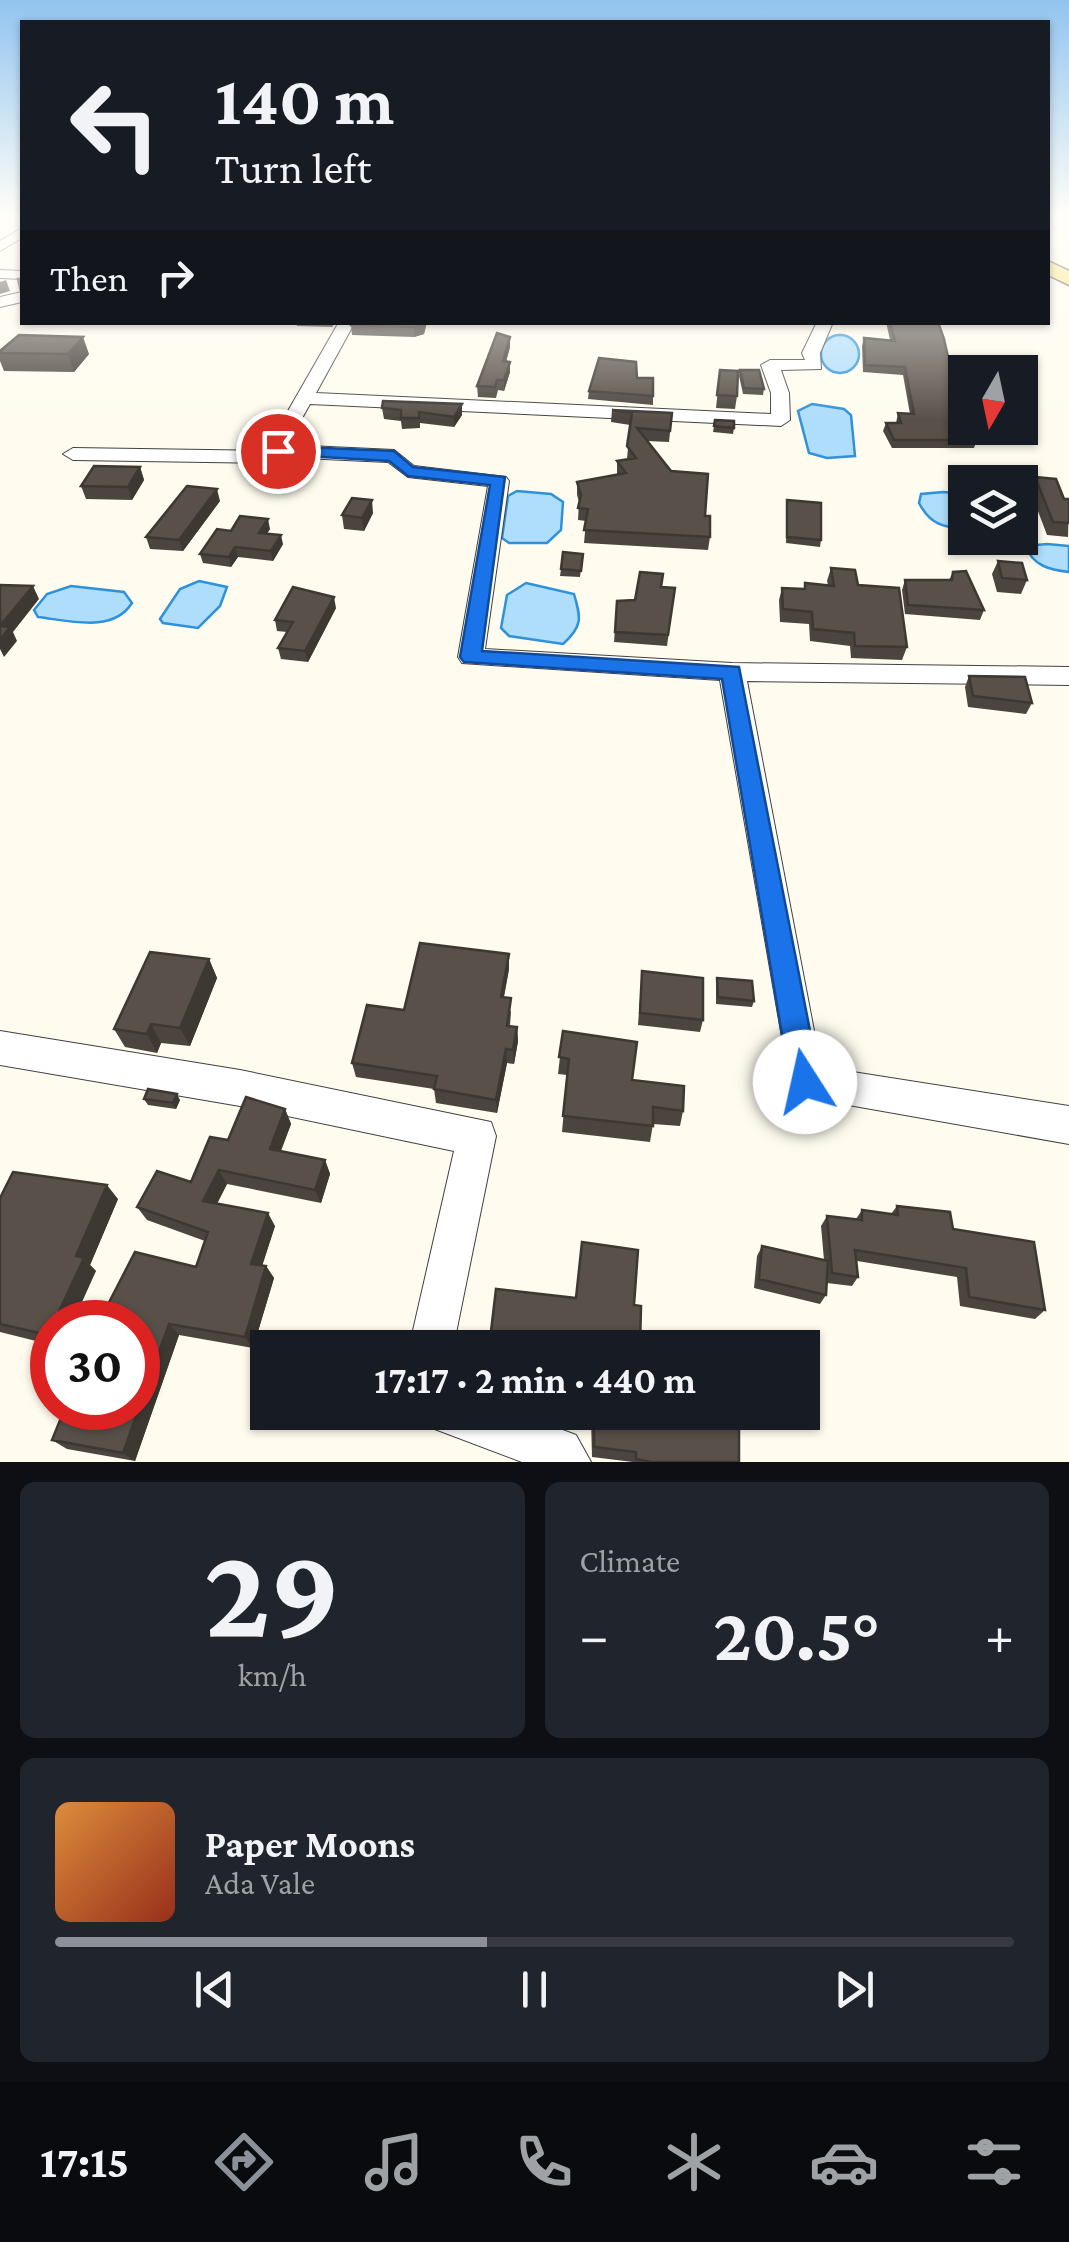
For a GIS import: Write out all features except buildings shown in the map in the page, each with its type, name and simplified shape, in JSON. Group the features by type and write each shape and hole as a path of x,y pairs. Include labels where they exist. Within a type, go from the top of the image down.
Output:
{"street":[{"path":"278,451 345,325"},
{"path":"308,398 781,420 780,393 770,366 815,366 811,353 824,325"},
{"path":"73,454 260,460 278,451 394,456 408,471 499,481 471,657 732,672 1069,676"},
{"path":"732,672 805,1082 1069,1125"},
{"path":"0,1048 240,1088 476,1136 435,1330"},
{"path":"498,1430 559,1452 566,1462"}],"water":[{"path":"840,335 854,340 859,354 854,368 840,373 826,368 821,354 826,340"},
{"path":"812,404 844,409 851,415 855,456 827,458 809,453 798,411"},
{"path":"517,491 551,494 563,502 561,530 547,543 509,543 502,538 508,496"},
{"path":"948,492 948,526 928,516 919,503 921,494"},
{"path":"1038,545 1069,546 1069,572 1037,562 1031,555 1038,555"},
{"path":"199,581 227,587 220,606 198,628 163,623 160,619 180,589"},
{"path":"526,583 574,594 579,621 563,644 509,636 501,628 507,595"},
{"path":"71,586 124,592 132,603 124,612 103,622 38,617 34,610 47,594"}],"route":[{"path":"278,451 394,456 408,471 499,481 471,657 732,672 805,1082"}]}
